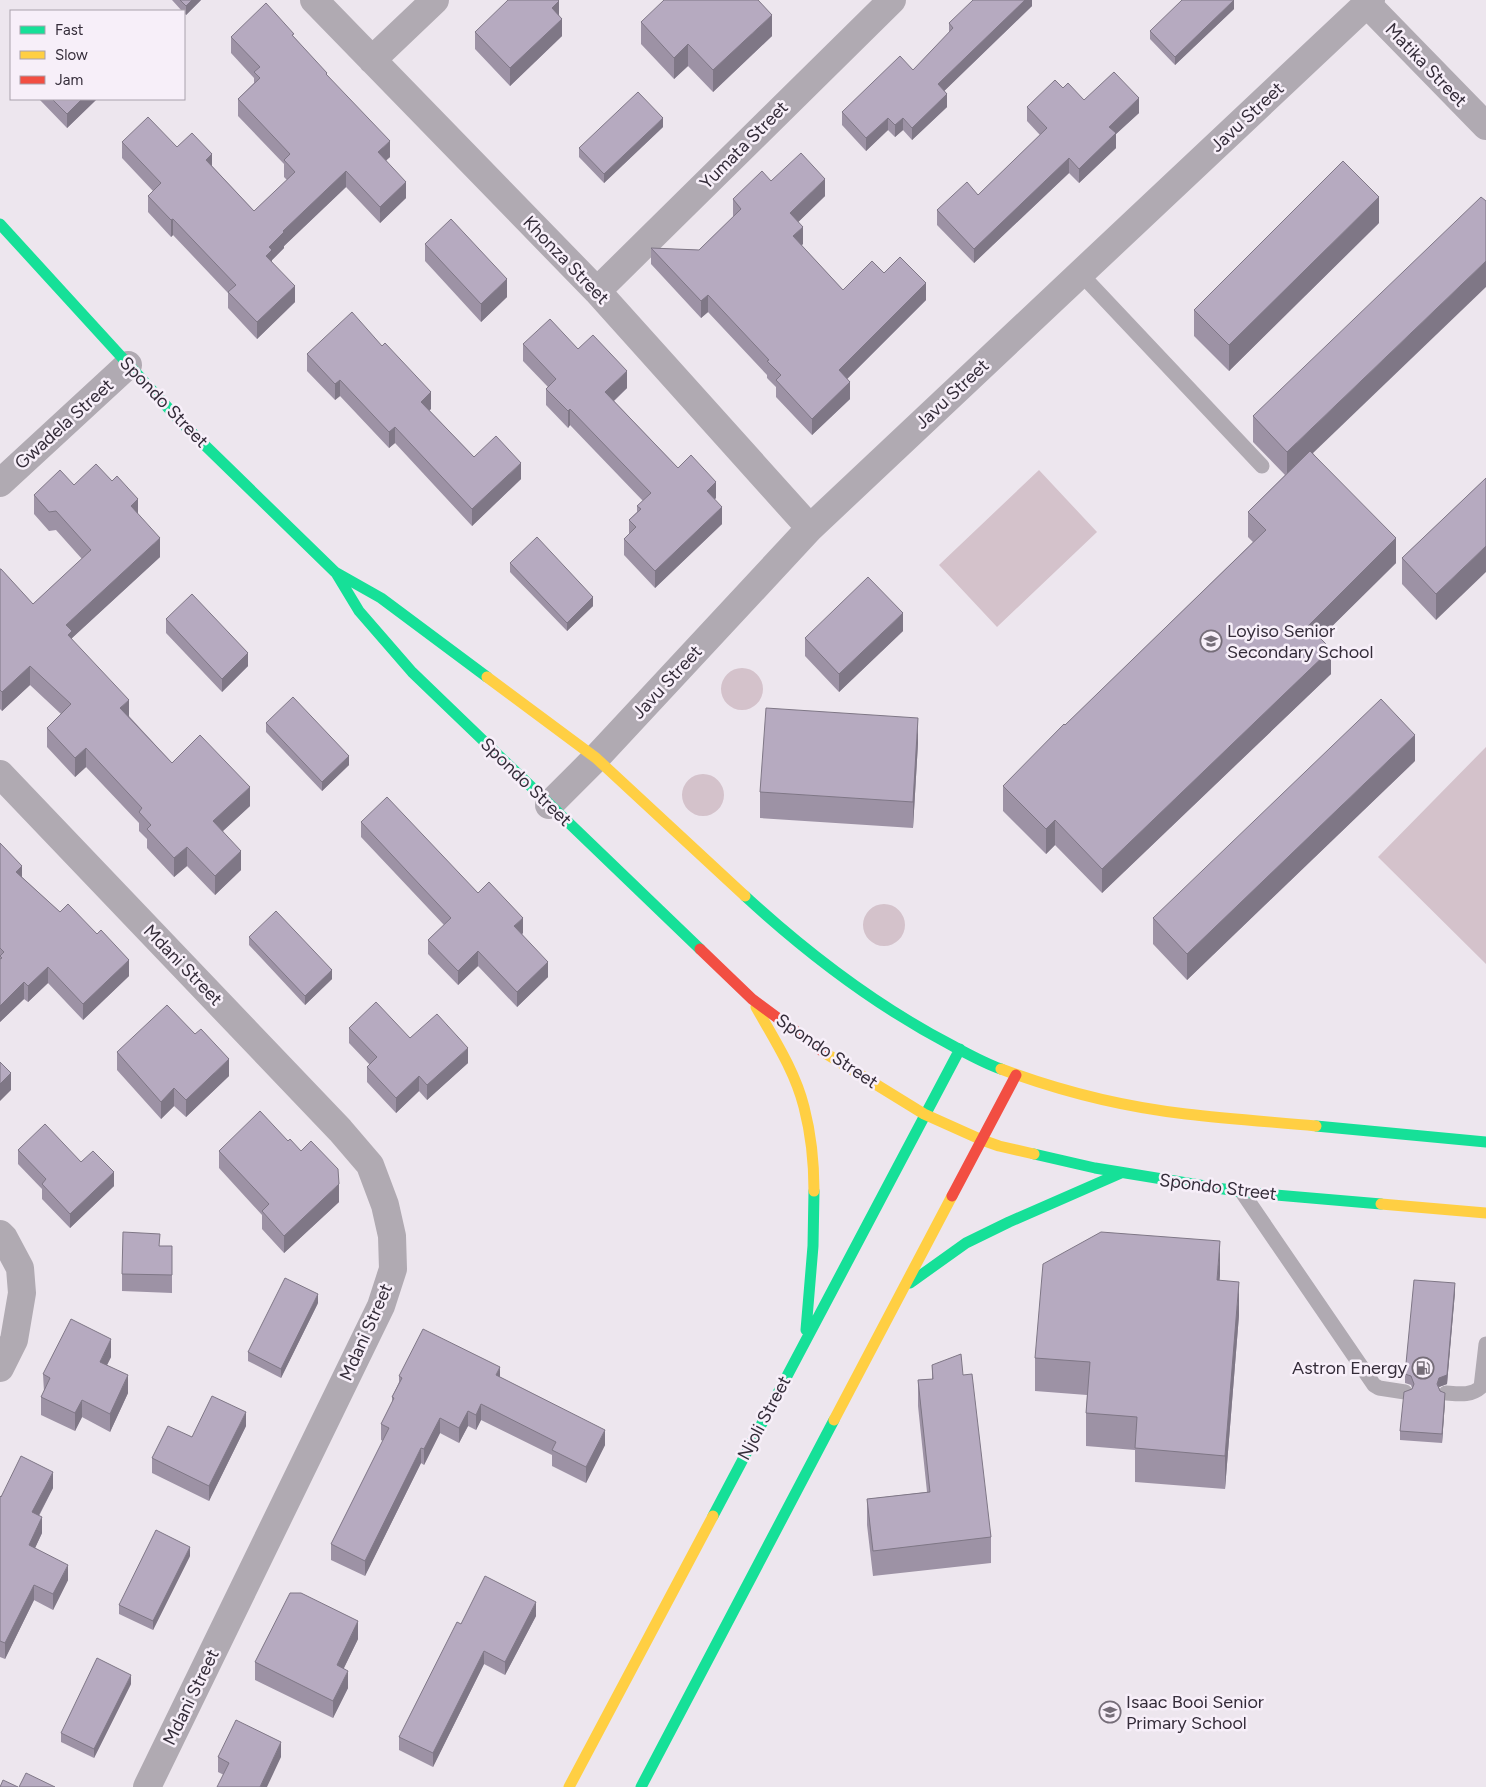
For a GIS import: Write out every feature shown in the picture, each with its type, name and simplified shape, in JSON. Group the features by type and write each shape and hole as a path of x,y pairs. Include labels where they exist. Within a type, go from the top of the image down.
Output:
{"main road":[{"name":"Spondo Street","path":"0,224 181,422 335,572 359,611 412,672 752,999 838,1062 924,1114 982,1140 1056,1159 1121,1173 1242,1192 1486,1213"},
{"name":"Spondo Street","path":"335,572 381,598 596,758 775,924 860,989 924,1031 992,1066 1036,1082 1114,1101 1185,1114 1486,1142"},
{"path":"752,999 787,1064 804,1105 810,1136 814,1212 806,1338"},
{"name":"Njoli Street","path":"569,1787 960,1049"},
{"path":"641,1787 1016,1075"},
{"path":"905,1286 966,1244 1009,1222 1121,1173"}],"street":[{"name":"Khonza Street","path":"314,0 597,291 810,528"},
{"path":"372,60 435,0"},
{"name":"Yumata Street","path":"597,291 892,0"},
{"name":"Matika Street","path":"1369,2 1486,126"},
{"name":"Javu Street","path":"549,805 596,758 810,528 1369,2"},
{"name":"Gwadela Street","path":"0,483 128,366"},
{"name":"Mdani Street","path":"0,774 340,1130 370,1165 385,1205 392,1236 393,1270 381,1306 147,1787"},
{"path":"0,1234 20,1268 22,1293 14,1340 0,1368"}],"lane":[{"path":"1080,273 1262,466"},
{"path":"1242,1192 1374,1385 1379,1388 1405,1392"},
{"path":"1446,1393 1466,1394 1475,1392 1481,1387 1485,1353"}],"shaded area":[{"path":"1039,470 1097,532 997,627 939,565"},
{"path":"746,668 754,671 760,677 763,689 760,701 754,707 738,710 730,707 724,701 721,685 724,677 730,671"},
{"path":"1486,747 1486,964 1378,857"},
{"path":"707,774 715,777 721,783 724,795 721,807 715,813 699,816 691,813 685,807 682,791 685,783 691,777"},
{"path":"888,904 896,907 902,913 905,925 902,937 896,943 880,946 872,943 866,937 863,921 866,913 872,907"}],"building":[{"path":"180,0 192,0 186,6"},
{"path":"508,0 558,0 552,8 562,19 510,68 475,32"},
{"path":"664,0 758,0 772,15 713,70 688,44 674,58 641,22"},
{"path":"973,0 1025,0 938,84 947,94 912,128 903,118 895,125 888,118 866,138 842,112 900,56 913,70 953,28 949,23"},
{"path":"1182,0 1234,0 1175,57 1150,31"},
{"path":"266,3 326,74 390,141 378,152 406,182 380,207 346,171 283,231 269,247 272,250 266,256 295,286 257,322 228,292 236,285 173,219 171,220 148,196 161,183 122,142 148,117 177,147 192,133 212,154 206,160 254,211 295,172 284,160 290,154 238,99 260,78 254,72 260,67 231,37"},
{"path":"1114,72 1139,98 1109,127 1116,133 1079,169 1069,158 974,249 937,210 967,182 978,195 1047,128 1027,107 1055,80 1063,88 1068,83 1084,100"},
{"path":"638,92 663,118 604,174 579,148"},
{"path":"53,100 81,100 67,114"},
{"path":"801,153 825,179 790,213 803,227 793,236 843,290 872,261 884,273 900,257 926,283 839,370 850,382 812,419 776,380 781,375 767,361 769,360 708,295 701,301 651,248 699,250 741,209 733,199 762,171 771,181"},
{"path":"1343,161 1379,197 1229,345 1194,310"},
{"path":"1481,197 1486,201 1486,261 1287,452 1253,416"},
{"path":"451,219 507,279 481,304 425,244"},
{"path":"352,312 382,346 385,343 431,392 421,402 474,457 496,436 521,463 472,509 395,427 389,432 340,380 335,384 307,354"},
{"path":"550,319 578,349 593,335 627,371 605,392 678,468 691,455 716,482 707,491 722,507 655,571 624,539 636,527 629,520 641,509 637,506 651,493 570,409 568,411 546,389 556,379 523,344"},
{"path":"1310,451 1396,538 1308,626 1331,649 1102,869 1055,820 1046,829 1003,786 1064,724 1266,530 1248,512"},
{"path":"96,464 112,481 117,476 138,499 131,506 160,538 66,625 72,631 68,635 129,700 120,708 172,763 200,735 250,787 213,821 241,851 215,876 187,847 174,858 147,829 151,825 139,812 142,808 86,748 75,758 47,728 71,704 30,666 2,692 0,690 0,569 33,604 91,550 56,511 49,512 34,495 60,470 74,485"},
{"path":"1486,478 1486,546 1436,594 1402,558"},
{"path":"537,537 593,597 567,623 510,563"},
{"path":"868,577 903,613 839,674 805,638"},
{"path":"192,594 248,653 222,679 166,619"},
{"path":"293,697 349,756 322,782 266,723"},
{"path":"1381,699 1415,735 1187,954 1153,918"},
{"path":"766,708 918,718 913,802 760,792"},
{"path":"387,797 478,893 489,882 523,918 514,926 548,962 517,992 478,951 458,971 428,940 451,918 361,822"},
{"path":"0,843 22,866 16,872 60,912 68,904 97,934 101,930 129,960 83,1004 48,967 28,986 24,982 0,1006 0,959 2,958 0,956 4,952 0,948"},
{"path":"276,911 332,970 305,996 249,937"},
{"path":"376,1002 410,1038 437,1014 468,1048 427,1085 419,1076 396,1098 367,1067 377,1057 349,1028"},
{"path":"167,1005 195,1034 201,1029 229,1059 186,1100 174,1088 161,1102 117,1052"},
{"path":"0,1062 11,1073 0,1084"},
{"path":"260,1111 288,1141 290,1139 301,1151 311,1141 338,1169 339,1184 284,1236 262,1211 269,1204 219,1151"},
{"path":"45,1124 81,1162 93,1151 114,1172 70,1214 42,1184 46,1179 18,1150"},
{"path":"123,1232 160,1234 159,1246 172,1246 172,1275 122,1274"},
{"path":"1101,1232 1220,1241 1217,1280 1239,1282 1225,1456 1135,1448 1137,1417 1086,1413 1090,1362 1035,1358 1043,1264"},
{"path":"285,1278 318,1294 281,1369 248,1352"},
{"path":"1414,1280 1455,1283 1447,1375 1439,1378 1437,1384 1440,1391 1445,1393 1442,1434 1400,1431 1404,1392 1412,1389 1414,1384 1411,1376 1405,1374"},
{"path":"71,1319 111,1339 100,1362 128,1375 110,1414 82,1400 75,1413 41,1397 50,1378 43,1374"},
{"path":"423,1329 500,1367 496,1375 605,1430 586,1467 552,1450 556,1442 481,1404 476,1415 468,1411 459,1428 440,1418 424,1449 421,1448 365,1561 331,1544 389,1428 381,1424 402,1378 399,1376"},
{"path":"961,1354 963,1375 972,1374 991,1537 873,1551 867,1499 930,1492 918,1380 933,1379 932,1365"},
{"path":"212,1396 246,1412 209,1486 152,1458 168,1426 192,1437"},
{"path":"21,1456 53,1472 32,1512 42,1517 29,1545 68,1565 53,1594 34,1585 5,1643 0,1641 0,1496"},
{"path":"156,1530 190,1547 153,1621 119,1605"},
{"path":"485,1576 536,1602 505,1662 484,1651 433,1753 399,1737 457,1622 461,1624"},
{"path":"290,1593 301,1593 358,1621 337,1665 348,1671 333,1701 255,1662"},
{"path":"97,1658 131,1675 94,1749 61,1733"},
{"path":"236,1720 281,1742 260,1787 217,1787 229,1763 218,1757"},
{"path":"26,1773 55,1787 19,1787"},
{"path":"3,1780 18,1787 0,1787"}],"traffic: fast":[{"path":"0,224 181,422 335,572 381,598 487,677"},
{"path":"336,573 359,611 412,672 700,949"},
{"path":"745,896 793,938 844,978 925,1031 1001,1069"},
{"path":"713,1516 960,1049"},
{"path":"1316,1126 1486,1142"},
{"path":"1034,1154 1095,1168 1242,1192 1381,1204"},
{"path":"910,1283 966,1243 1121,1173"},
{"path":"806,1330 813,1246 814,1191"},
{"path":"641,1787 834,1420"}],"traffic: slow":[{"path":"487,677 596,758 745,896"},
{"path":"756,1007 783,1056 800,1094 810,1138 814,1191"},
{"path":"825,1053 924,1114 982,1140 1034,1154"},
{"path":"1001,1069 1069,1091 1139,1107 1202,1116 1316,1126"},
{"path":"834,1420 952,1196"},
{"path":"1381,1204 1486,1213"},
{"path":"569,1787 713,1516"}],"traffic: jam":[{"path":"700,949 752,999 825,1053"},
{"path":"952,1196 1016,1075"}],"place":[{"name":"Loyiso Senior Secondary School","path":"1211,641"},
{"name":"Astron Energy","path":"1423,1368"},
{"name":"Isaac Booi Senior Primary School","path":"1110,1712"}]}
